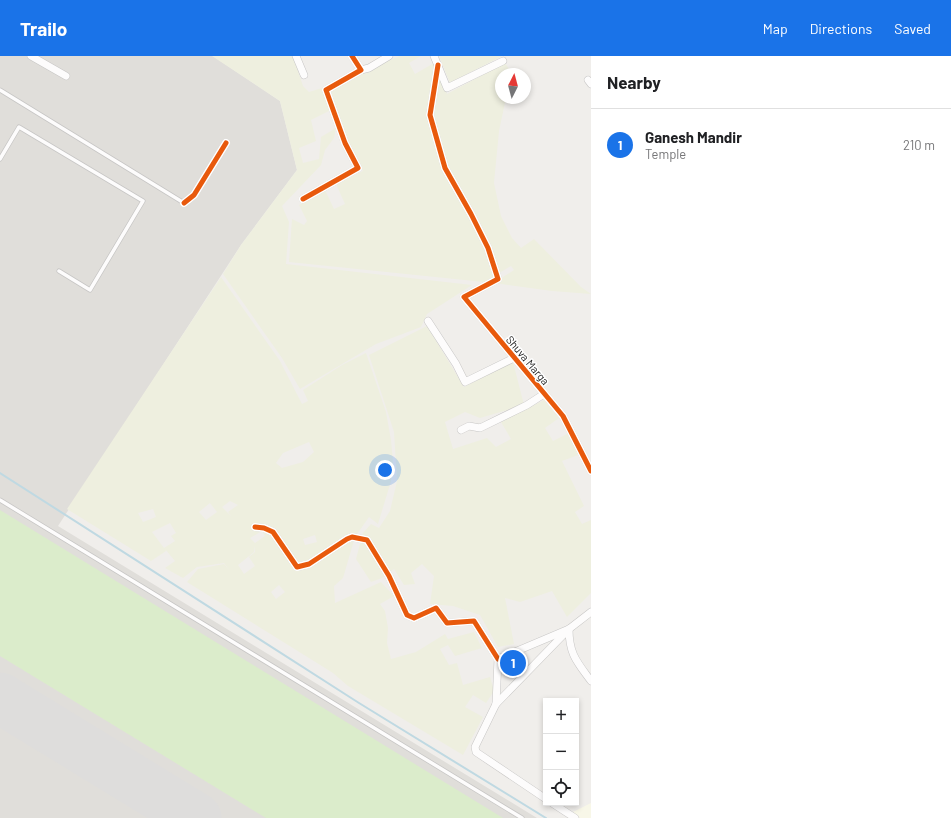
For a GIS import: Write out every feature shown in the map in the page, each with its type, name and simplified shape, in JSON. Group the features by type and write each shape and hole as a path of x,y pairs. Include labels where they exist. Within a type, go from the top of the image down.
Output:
{"street":[{"path":"31,56 66,76"},
{"path":"296,56 304,75"},
{"path":"352,56 361,70"},
{"path":"303,199 358,168 345,143 326,90 389,56"},
{"path":"434,56 447,88 503,61"},
{"name":"Shuva Marga","path":"438,65 430,115 445,168 475,221 488,248 498,279 464,297 563,416 591,471"},
{"path":"184,203 194,195 226,143"},
{"path":"428,321 456,364 465,382 514,358"},
{"path":"460,430 469,426 480,428 527,405 544,394"},
{"path":"255,528 264,528 273,532 297,567 309,564 352,537 367,540 389,576 407,615 414,618 436,608 447,623 474,621 498,659 496,704"},
{"path":"543,797 474,750 496,704 569,630 591,612"},
{"path":"498,659 569,630"},
{"path":"569,630 569,644 573,658 591,681"},
{"path":"557,806 575,818"}],"lane":[{"path":"0,90 184,203"},
{"path":"0,159 19,127 143,201 90,290 59,271"},
{"path":"0,500 522,818"}],"shaded area":[{"path":"0,56 213,56 280,101 297,170 241,245 58,526 537,818 0,818"},
{"path":"591,803 591,818 579,818 571,813"}],"green space":[{"path":"212,56 293,56 303,86 309,92 322,88 331,110 311,120 316,141 299,148 303,163 319,159 321,137 336,128 334,138 325,150 321,165 282,206 289,222 286,264 472,285 427,314 421,327 376,344 300,389 282,358 223,274 241,245 297,170 280,101"},
{"path":"400,56 421,56 409,63 415,74 434,63 447,94 495,68 495,104 505,104 499,131 494,183 501,216 512,238 521,248 534,239 581,287 591,294 552,291 494,283 514,270 511,266 484,282 289,262 292,219 304,225 307,221 299,205 325,190 334,209 345,204 336,184 363,171 345,138 330,92 337,85 364,71"},
{"path":"439,56 502,56 450,83"},
{"path":"505,63 508,68 496,68"},
{"path":"221,277 280,361 302,404 308,401 303,390 342,365 366,353 386,412 393,462 391,481 378,524 369,517 355,537 343,578 334,586 335,603 381,582 394,596 380,604 385,611 388,628 387,643 391,659 416,652 445,634 448,639 474,632 482,648 455,656 448,645 440,649 449,665 457,663 463,685 490,677 494,691 486,703 473,695 465,707 483,717 463,755 348,686 333,673 187,582 198,569 224,564 229,570 224,563 197,567 183,578 165,568 175,561 165,549 166,551 151,561 67,509","holes":["309,442 314,452 303,462 282,468 276,463 283,453","230,501 238,505 228,512 231,516 222,507","210,503 217,512 206,520 199,512","153,509 156,517 143,522 138,513","170,523 176,533 171,536 175,541 164,548 152,532","262,531 265,536 255,543 250,538","315,535 317,542 305,545 303,539","255,546 255,552 249,557 255,566 244,574 238,565 254,552","279,585 285,592 276,599 271,592"]},
{"path":"427,326 464,387 513,362 524,405 480,418 465,412 445,422 453,449 487,438 496,447 511,439 501,422 544,400 559,418 545,428 553,441 569,433 581,454 562,461 584,506 575,512 582,524 591,520 591,593 567,617 552,591 520,602 505,598 514,644 498,647 480,615 453,606 430,604 434,576 422,564 411,573 415,584 404,585 394,569 382,578 371,582 356,559 363,533 371,524 379,528 390,511 397,481 394,432 369,355"},
{"path":"0,510 503,818 266,818 0,656"}],"waterway":[{"path":"0,473 359,703 546,818"}],"runway":[{"path":"0,698 196,818"}],"cycle path":[{"path":"303,199 358,168 345,143 326,90 361,70 352,56"},
{"path":"438,65 430,115 445,168 488,248 498,279 464,297 563,416 591,471"},
{"path":"184,203 194,195 226,143"},
{"path":"255,527 264,528 273,532 297,567 309,564 352,537 367,540 389,576 407,615 414,618 436,608 447,623 474,621 498,659"}],"place":[{"name":"Ganesh Mandir","path":"513,663"}]}
